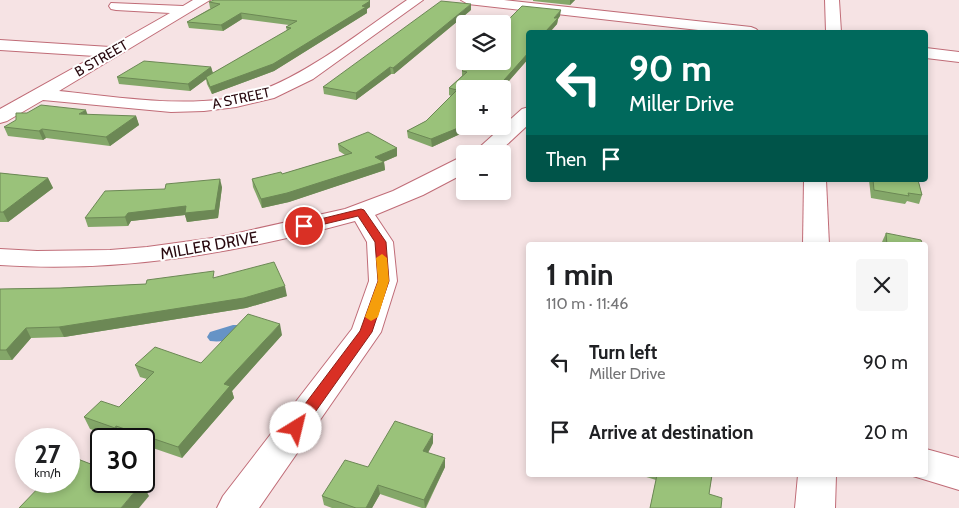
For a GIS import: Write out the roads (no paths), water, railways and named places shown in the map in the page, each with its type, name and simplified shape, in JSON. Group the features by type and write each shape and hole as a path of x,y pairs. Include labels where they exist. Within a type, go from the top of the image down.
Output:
{"street":[{"name":"B STREET","path":"0,117 203,0"},
{"name":"A STREET","path":"40,94 168,106 208,106 245,100 274,92 298,81 416,0"},
{"path":"468,0 733,30"},
{"path":"590,28 609,0"},
{"path":"832,0 834,30"},
{"path":"116,6 186,10"},
{"path":"2,36 112,52"},
{"path":"928,53 959,57"},
{"path":"495,145 526,116"},
{"name":"MILLER DRIVE","path":"0,257 41,261 133,258 248,240 361,212 436,181 456,169"},
{"path":"816,182 816,242"},
{"path":"237,508 366,332 384,281 380,242 361,212"},
{"path":"928,466 959,474"},
{"path":"815,508 817,477"}],"water":[{"path":"233,325 242,325 229,339 210,341 207,337 210,332"}]}
